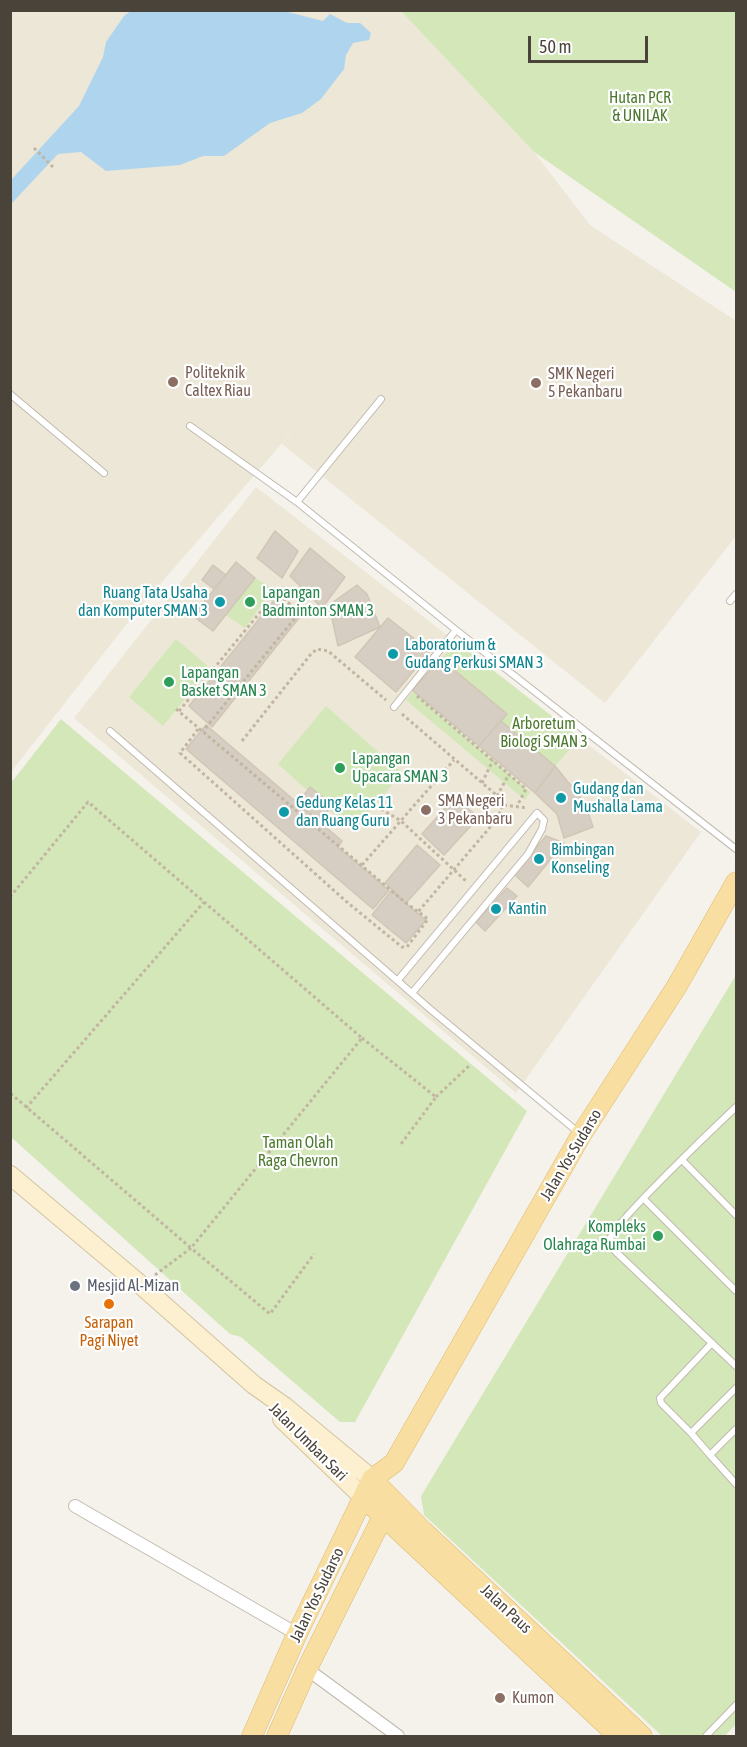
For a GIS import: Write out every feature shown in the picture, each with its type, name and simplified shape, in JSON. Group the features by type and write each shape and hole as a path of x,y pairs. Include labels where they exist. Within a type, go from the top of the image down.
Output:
{"main road":[{"name":"Jalan Yos Sudarso","path":"252,1737 297,1634 372,1479 394,1463 581,1135 677,986 736,882"},
{"name":"Jalan Umban Sari","path":"10,1175 142,1286 254,1385 284,1406 372,1479"},
{"name":"Jalan Umban Sari","path":"254,1385 277,1414 364,1498"},
{"name":"Jalan Yos Sudarso","path":"277,1737 307,1669 392,1497 394,1463"},
{"name":"Jalan Paus","path":"372,1479 423,1531 642,1737"},
{"name":"Jalan Paus","path":"364,1498 618,1737"}],"street":[{"path":"75,1506 297,1634"},
{"path":"307,1669 398,1737"}],"lane":[{"path":"10,394 104,473"},
{"path":"297,502 381,399"},
{"path":"190,426 297,502 456,630 736,849"},
{"path":"730,602 736,594"},
{"path":"394,707 456,630"},
{"path":"110,731 412,993 581,1135"},
{"path":"398,980 537,813 544,820 542,829 528,854 412,993"},
{"path":"736,1107 644,1199 610,1239 611,1247 736,1366"},
{"path":"682,1160 736,1215"},
{"path":"644,1199 736,1290"},
{"path":"712,1343 660,1398 661,1403 736,1484"},
{"path":"691,1433 736,1388"},
{"path":"710,1455 736,1429"},
{"path":"706,1737 736,1705"}],"path":[{"path":"34,148 52,167"},
{"path":"201,730 180,753 348,903 402,948 407,947 428,919 418,912 201,730 178,710 276,593 300,612 201,730"},
{"path":"242,741 311,654 317,649 328,651 501,799 503,805 497,819 418,912"},
{"path":"408,689 526,789 517,806"},
{"path":"362,865 454,760"},
{"path":"482,783 493,760"},
{"path":"497,796 509,774"},
{"path":"10,897 88,802 362,1038 436,1097"},
{"path":"503,805 529,808 537,813"},
{"path":"376,806 401,821 473,888"},
{"path":"26,1108 204,902"},
{"path":"142,1286 192,1248 362,1038"},
{"path":"401,1144 436,1097 470,1065"},
{"path":"10,1093 270,1314 314,1254"}],"shaded area":[{"name":"Politeknik Caltex Riau","path":"11,11 401,11 534,152 590,225 736,321 736,536 605,703 282,444 309,412 136,612 11,772"},
{"name":"SMA Negeri 3 Pekanbaru","path":"256,487 701,832 516,1093 74,718"}],"green space":[{"name":"Hutan PCR & UNILAK","path":"401,11 736,11 736,292 534,152"},
{"name":"Lapangan Badminton SMAN 3","path":"255,578 273,589 245,628 226,615"},
{"name":"Lapangan Basket SMAN 3","path":"176,639 210,668 163,726 129,697"},
{"name":"Arboretum Biologi SMAN 3","path":"457,642 580,738 555,766 501,721 506,714 441,659"},
{"path":"413,692 530,792 525,800 406,700"},
{"name":"Lapangan Upacara SMAN 3","path":"326,706 402,773 353,831 278,764"},
{"name":"Taman Olah Raga Chevron","path":"61,719 527,1111 355,1422 340,1422 241,1337 230,1334 11,1137 11,783"},
{"name":"Kompleks Olahraga Rumbai","path":"736,975 736,1724 725,1736 662,1736 424,1515 421,1496"}],"water":[{"path":"132,10 284,11 323,21 330,14 347,23 360,23 371,33 369,40 353,43 346,55 344,69 321,99 302,113 270,123 224,156 203,156 180,165 106,171 81,152 58,154 11,204 11,180 79,106 103,57 106,42 124,16"}],"building":[{"path":"275,531 298,551 282,578 257,558"},
{"path":"310,548 345,577 322,608 290,576"},
{"name":"Ruang Tata Usaha dan Komputer SMAN 3","path":"236,562 255,578 213,631 193,616"},
{"path":"213,565 226,575 214,589 202,580"},
{"path":"357,585 367,594 380,627 338,646 329,605"},
{"path":"276,598 299,618 212,727 189,706"},
{"name":"Laboratorium & Gudang Perkusi SMAN 3","path":"388,618 430,651 396,692 355,657"},
{"path":"441,659 507,714 479,746 412,690"},
{"path":"501,721 555,766 535,793 479,746"},
{"name":"Gedung Kelas 11 dan Ruang Guru","path":"206,725 342,841 338,847 389,890 373,909 186,749"},
{"name":"Gudang dan Mushalla Lama","path":"555,766 585,803 593,827 564,838 557,814 535,793"},
{"path":"310,787 333,805 319,821 298,803"},
{"path":"454,798 479,817 444,855 422,834"},
{"name":"Bimbingan Konseling","path":"546,836 564,843 528,887 514,874"},
{"path":"417,845 440,865 406,903 385,883"},
{"name":"Kantin","path":"507,888 517,896 485,931 476,922"},
{"path":"391,891 426,920 406,943 372,915"}],"place":[{"name":"Politeknik Caltex Riau","path":"173,382"},
{"name":"SMK Negeri 5 Pekanbaru","path":"536,383"},
{"name":"Ruang Tata Usaha dan Komputer SMAN 3","path":"220,602"},
{"name":"Lapangan Badminton SMAN 3","path":"250,602"},
{"name":"Laboratorium & Gudang Perkusi SMAN 3","path":"393,654"},
{"name":"Lapangan Basket SMAN 3","path":"169,682"},
{"name":"Lapangan Upacara SMAN 3","path":"340,768"},
{"name":"Gudang dan Mushalla Lama","path":"561,798"},
{"name":"SMA Negeri 3 Pekanbaru","path":"426,810"},
{"name":"Gedung Kelas 11 dan Ruang Guru","path":"284,812"},
{"name":"Bimbingan Konseling","path":"539,859"},
{"name":"Kantin","path":"496,909"},
{"name":"Kompleks Olahraga Rumbai","path":"658,1236"},
{"name":"Mesjid Al-Mizan","path":"75,1286"},
{"name":"Sarapan Pagi Niyet","path":"109,1304"},
{"name":"Kumon","path":"500,1698"}]}
